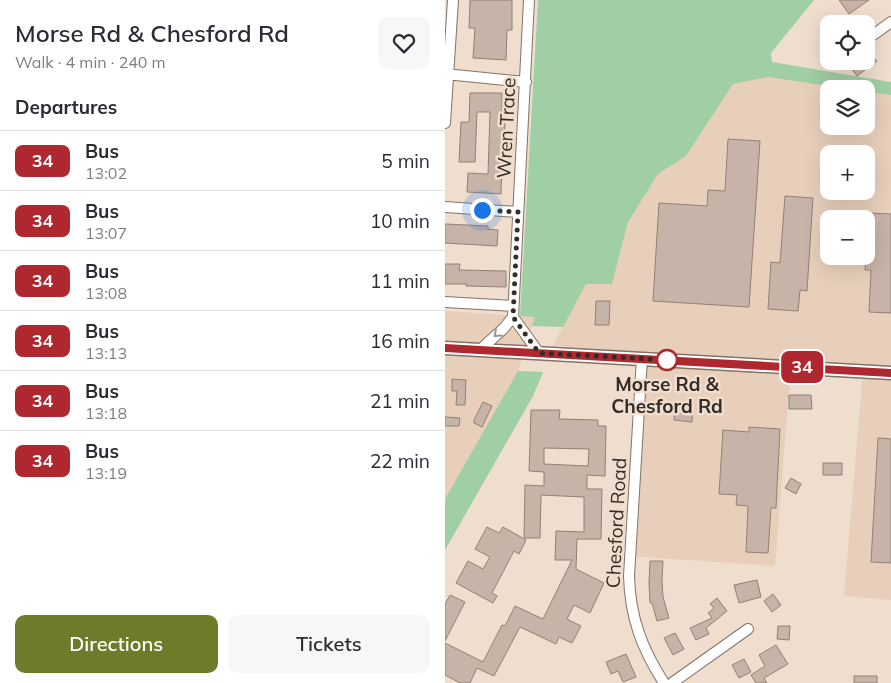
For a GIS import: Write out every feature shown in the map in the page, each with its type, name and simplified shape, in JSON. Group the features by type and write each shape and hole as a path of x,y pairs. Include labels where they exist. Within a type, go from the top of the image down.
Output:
{"main road":[{"path":"445,348 891,373"}],"street":[{"path":"445,123 453,0"},
{"name":"Wren Trace","path":"513,317 529,0"},
{"path":"875,34 891,22"},
{"path":"447,74 526,82"},
{"path":"445,207 518,212"},
{"path":"445,302 513,306"},
{"path":"479,350 504,328 513,317 539,353"},
{"name":"Chesford Road","path":"642,358 629,592 640,638 664,683"},
{"path":"672,683 748,629"}],"shaded area":[{"path":"768,77 820,85 820,135 875,135 875,93 891,95 891,600 844,596 863,371 791,366 775,566 630,556 641,358 549,353 586,284 612,284 628,222 658,174 686,156 733,84"},
{"path":"445,311 535,317 518,371 445,499"}],"green space":[{"path":"538,0 814,0 771,53 772,62 891,82 891,95 875,93 875,80 820,80 820,85 768,77 733,84 686,156 658,174 628,222 612,284 586,284 563,327 532,326 535,317 520,316"},
{"path":"518,371 543,372 533,396 445,550 445,499"}],"building":[{"path":"470,0 512,0 512,30 507,30 506,60 473,58 475,28 469,28"},
{"path":"839,0 869,0 849,14"},
{"path":"852,70 865,70 857,76"},
{"path":"470,93 502,93 502,124 505,124 501,194 467,192 468,173 488,174 490,112 477,112 475,162 459,162 461,122 469,122"},
{"path":"728,139 760,141 749,307 653,301 659,203 707,206 708,190 725,191"},
{"path":"785,196 813,198 807,291 800,290 798,311 768,309 771,262 780,263"},
{"path":"875,213 891,214 891,313 869,312 871,270 865,270 865,265 875,265"},
{"path":"445,224 488,226 488,229 498,230 497,246 445,243"},
{"path":"445,264 460,264 459,270 506,271 506,287 445,284"},
{"path":"596,301 610,301 609,325 595,325"},
{"path":"452,379 466,380 465,405 456,405 457,391 452,391"},
{"path":"789,395 811,395 812,409 789,409"},
{"path":"483,402 492,406 482,427 474,423 474,420"},
{"path":"675,402 693,403 692,422 674,420"},
{"path":"531,410 560,410 559,419 598,420 598,426 606,426 605,476 587,475 587,489 602,489 601,539 577,539 576,569 604,583 590,613 574,605 567,619 581,626 572,643 559,637 556,644 520,627 494,676 477,668 470,683 460,683 445,675 445,643 483,662 502,625 505,626 515,606 543,619 572,560 555,560 556,531 584,532 584,497 541,495 540,538 524,538 525,485 544,486 544,472 529,471","holes":["544,448 589,449 588,466 544,464"]},
{"path":"445,417 460,418 459,426 445,426"},
{"path":"749,427 780,429 776,508 771,508 768,553 746,552 748,506 736,505 737,495 719,494 723,430 749,432"},
{"path":"878,438 891,439 891,563 871,562"},
{"path":"823,463 842,463 842,475 823,475"},
{"path":"791,478 801,484 796,494 785,488"},
{"path":"487,527 499,533 503,527 526,540 519,554 514,551 492,593 497,596 493,603 456,583 468,561 483,569 490,557 475,549"},
{"path":"650,561 663,561 663,597 669,618 657,621 652,603 650,603"},
{"path":"757,580 761,597 739,603 734,585"},
{"path":"773,594 781,605 772,612 764,601"},
{"path":"450,595 465,602 445,641 445,604"},
{"path":"717,598 727,611 706,628 709,634 696,640 690,628 712,618 708,613 714,608 710,604"},
{"path":"778,626 790,626 789,640 777,639"},
{"path":"675,633 684,649 673,655 664,638"},
{"path":"776,645 788,664 764,678 767,683 756,683 751,675 765,666 759,655"},
{"path":"626,654 636,677 623,682 618,671 611,674 606,662"},
{"path":"744,659 751,672 739,678 732,665"},
{"path":"854,676 877,676 877,683 854,683"}],"bus line":[{"name":"34","path":"445,348 891,373"}],"place":[{"name":"Morse Rd & Chesford Rd","path":"667,360"}],"route":[{"path":"482,210 518,212 513,317 539,353 669,360 667,360"}]}
